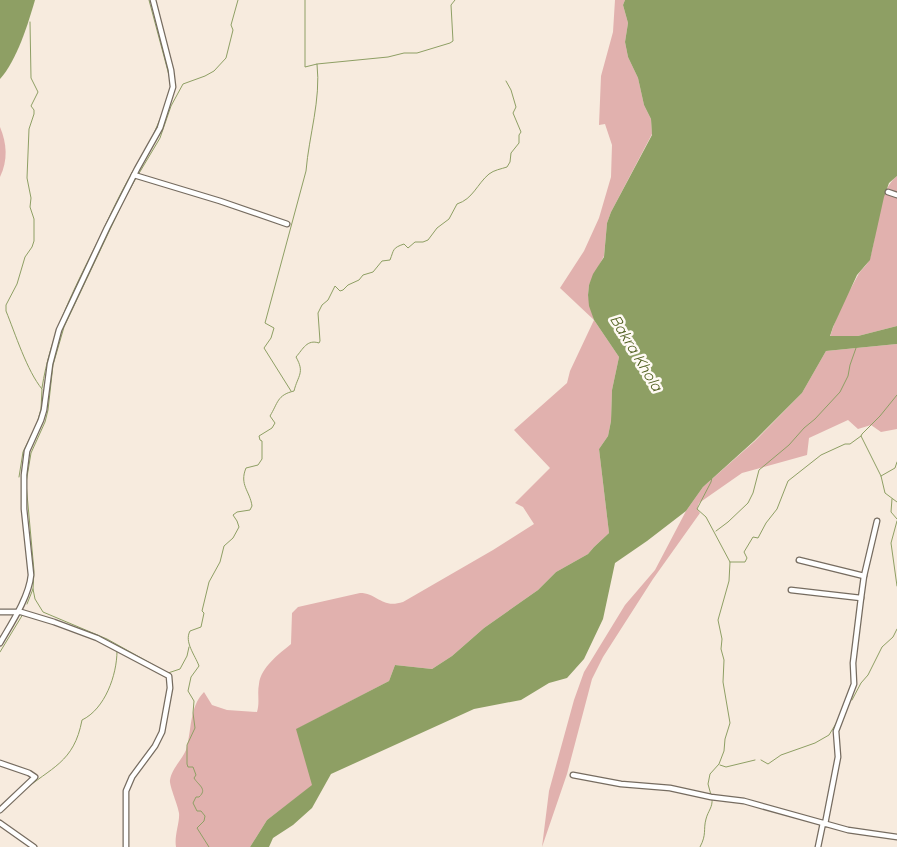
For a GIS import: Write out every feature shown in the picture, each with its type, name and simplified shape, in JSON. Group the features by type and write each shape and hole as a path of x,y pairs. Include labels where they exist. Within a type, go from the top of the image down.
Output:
{"street":[{"path":"0,643 30,584 31,576 24,509 25,461 27,451 42,420 50,364 59,330 134,175 160,128 173,87 172,70 153,0"},
{"path":"134,175 287,224"},
{"path":"888,192 897,195"},
{"path":"818,847 838,757 836,731 854,684 853,663 864,576 877,521"},
{"path":"799,560 864,576"},
{"path":"792,590 861,598"},
{"path":"0,612 17,612 54,622 98,638 169,676 170,688 162,732 155,746 132,777 126,790 126,847"},
{"path":"0,763 29,772 35,777 0,810"},
{"path":"573,775 621,784 670,788 711,797 744,801 824,823 897,837"},
{"path":"0,823 34,847"}],"shaded area":[{"path":"615,0 625,0 623,5 628,23 625,42 628,57 638,78 644,105 651,119 652,134 607,223 604,256 589,285 588,295 594,320 560,288 584,251 599,218 611,177 612,145 605,124 599,125 601,76 613,32"},
{"path":"0,127 6,152 0,177"},
{"path":"897,176 897,326 858,336 830,337 835,321 858,274 869,261 881,203 890,183"},
{"path":"594,320 619,357 612,390 611,421 608,436 599,449 609,533 588,554 556,572 538,590 484,628 452,656 432,669 395,665 389,681 297,729 313,785 267,820 250,847 176,847 179,813 170,780 186,750 193,712 199,698 204,692 212,705 227,710 257,712 260,678 271,661 291,644 292,613 298,607 360,593 371,595 390,604 403,602 534,524 523,507 515,503 550,468 514,430 567,383 570,371"},
{"path":"897,344 897,429 881,432 871,425 858,429 848,420 809,438 807,455 742,473 699,503 697,509 700,513 653,579 603,657 592,679 567,774 542,847 549,791 574,700 584,672 625,605 655,570 686,511 703,487 755,441 802,393 826,351"}],"water":[{"path":"0,0 35,0 17,52 0,79"},
{"name":"Bakra Khola","path":"625,0 897,0 897,176 889,183 884,197 870,260 857,275 830,336 858,336 897,326 897,344 826,351 802,393 754,441 703,487 686,511 615,563 603,619 584,659 567,678 549,683 521,700 474,709 331,774 312,808 293,825 273,838 269,847 250,847 267,820 312,785 296,729 389,681 395,665 432,669 452,656 484,628 538,590 556,572 588,554 609,533 599,449 608,436 611,421 612,390 619,357 594,320 589,306 589,285 593,274 604,257 607,223 611,212 652,135 651,119 644,105 638,78 628,57 625,42 628,23 623,5"}],"waterway":[{"path":"149,0 170,79"},
{"path":"138,175 160,138 171,106 183,84 214,71 226,58 233,30 231,25 238,0"},
{"path":"291,391 264,348 271,338 274,328 265,323 306,171 316,104 317,64 305,67 305,0"},
{"path":"317,64 417,53 450,43 453,41 451,5 455,0"},
{"path":"30,22 31,78 38,92 31,106 34,114 29,129 27,178 31,198 30,207 34,219 34,241 25,257 17,284 6,305 6,311 26,362 42,389 41,409 36,427"},
{"path":"209,847 197,828 204,821 205,816 201,811 197,811 193,803 196,797 199,797 203,792 194,778 196,775 193,767 188,767 187,764 187,745 195,728 194,701 188,691 191,677 199,666 189,644 188,635 190,631 201,627 204,613 202,611 209,582 220,562 224,546 233,538 239,527 233,515 237,512 250,510 252,506 244,484 246,468 258,465 262,459 262,441 259,436 272,428 275,423 270,416 281,397 294,391 300,374 299,362 296,357 308,344 311,342 319,343 320,341 318,313 322,305 328,300 335,286 340,291 343,290 348,285 359,280 363,275 373,272 382,261 390,260 397,247 404,244 408,248 415,242 428,240 437,228 449,219 457,204 467,199 489,174 507,167 510,162 511,153 519,143 521,132 513,113 516,107 506,81"},
{"path":"152,138 163,112"},
{"path":"42,388 51,349 64,313 118,199 140,159"},
{"path":"27,604 33,589 34,571 26,483 31,453 45,422 48,410 53,365 64,327 136,178"},
{"path":"716,531 748,503 753,493 759,470 789,445 840,392 848,376 856,348"},
{"path":"897,395 861,436 881,476 885,493 897,502"},
{"path":"19,477 23,452 34,430"},
{"path":"730,562 745,562 747,558 744,552 753,537 758,538 766,523 777,509 788,481 821,455 845,444 850,444 861,436"},
{"path":"881,476 895,468 897,462"},
{"path":"711,795 708,784 710,774 719,764 730,723 723,682 724,660 718,620 729,581 730,562 706,517 697,509 712,477"},
{"path":"892,499 891,512 897,519"},
{"path":"897,521 891,543 897,586"},
{"path":"33,589 35,599 43,612 107,639 168,673 180,669 187,656 189,647"},
{"path":"0,652 23,614"},
{"path":"852,700 861,683 868,675 882,647 893,637 897,629"},
{"path":"22,792 52,770 67,755 73,746 82,720 97,708 108,690 115,670 117,651"},
{"path":"761,760 768,764 781,755 815,743 829,735 837,722"},
{"path":"720,765 726,767 755,760"},
{"path":"700,847 712,799"}]}
